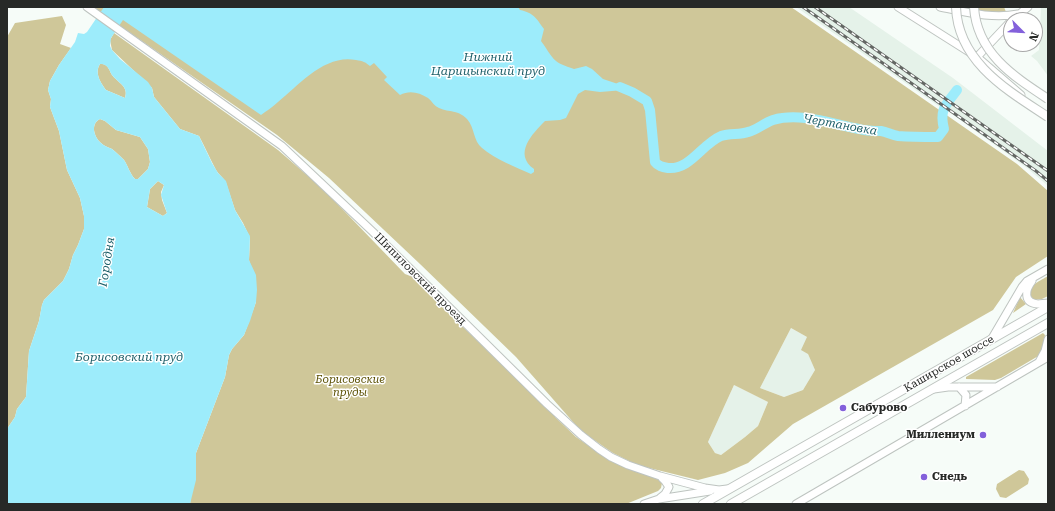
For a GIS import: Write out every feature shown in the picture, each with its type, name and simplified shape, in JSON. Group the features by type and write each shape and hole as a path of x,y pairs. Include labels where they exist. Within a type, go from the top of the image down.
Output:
{"main road":[{"name":"Шипиловский проезд","path":"88,7 282,146 373,232 542,399 581,435 611,457 660,476 695,486 719,490 730,488"},
{"path":"898,7 977,57 1048,118"},
{"path":"940,7 994,16 1003,16"},
{"path":"956,7 959,30 976,61 1004,87 1048,118"},
{"path":"974,7 981,34 991,53 1010,71 1048,99"},
{"path":"977,57 1003,30"},
{"path":"990,340 1022,287 1027,281 1048,269"},
{"path":"1036,276 1027,287 1027,298 1038,304 1048,303"},
{"name":"Каширское шоссе","path":"703,504 1048,307"},
{"name":"Каширское шоссе","path":"731,504 1048,323"},
{"path":"1039,362 1045,350 1048,339"},
{"path":"796,504 1048,357"},
{"path":"934,389 959,387 998,387"},
{"path":"959,387 966,395 965,406"},
{"path":"644,504 665,494 668,487 660,476"},
{"path":"659,498 719,490"}],"shaded area":[{"path":"796,7 849,7 953,78 1048,151 1048,186 1027,168 945,109"},
{"path":"1041,7 1048,7 1048,76 1037,61 1031,56 1036,52 1043,52 1043,12 1041,12"},
{"path":"791,328 807,337 808,354 815,370 803,390 784,397 760,388"},
{"path":"734,385 768,402 758,426 721,455 715,453 708,442"}],"green space":[{"path":"93,7 791,7 1017,164 1048,191 1048,256 1016,277 993,310 793,424 748,463 725,473 698,480 637,465 613,453 581,431 516,357 329,178 277,135","holes":["791,328 807,337 801,350 808,354 815,370 803,390 784,397 760,388","734,385 768,402 758,426 721,455 715,453 708,442"]},
{"path":"955,7 1004,7 1006,12 998,14"},
{"path":"62,16 66,25 60,44 71,48 50,81 48,90 51,99 50,107 59,131 67,170 80,198 84,216 84,229 63,281 44,300 42,305 39,321 29,351 26,397 17,409 15,417 7,429 7,37 15,23"},
{"name":"Борисовские пруды","path":"114,33 278,150 323,189 405,274 413,277 421,283 444,309 555,414 555,417 576,437 611,461 659,480 662,483 661,488 658,491 626,504 190,504 196,453 225,377 229,355 244,335 256,302 249,260 250,238 235,210 225,181 216,170 199,136 180,129 154,97 152,88 112,50 110,40"},
{"path":"100,64 103,64 109,68 112,75 126,90 125,98 106,90 100,81 98,74 98,67"},
{"path":"100,119 116,130 140,137 148,149 150,162 148,169 138,179 133,177 124,160 112,149 102,144 96,137 94,127"},
{"path":"158,181 164,185 161,192 162,200 167,213 163,216 147,207 150,189"},
{"path":"1048,276 1048,296 1042,299 1034,300 1030,295 1030,291 1036,283"},
{"path":"1020,297 1026,304 1013,313"},
{"path":"1043,333 1045,335 1040,355 995,380 966,379 966,377"},
{"path":"1019,470 1024,471 1029,479 1028,484 1006,498 1000,497 996,489 997,484"}],"water":[{"name":"Борисовский пруд","path":"104,7 518,7 520,10 534,16 544,29 541,41 556,61 574,69 586,66 592,69 603,79 618,84 632,92 624,90 600,92 585,90 578,94 566,118 545,121 530,138 525,151 525,157 534,169 534,172 531,174 512,166 482,148 477,142 470,123 457,112 439,108 428,98 418,93 410,92 400,95 384,80 387,77 374,63 370,66 360,61 345,59 323,66 304,79 274,106 261,115 123,20 111,38 110,46 112,50 120,59 148,82 152,88 154,97 180,129 199,136 218,173 226,181 235,210 250,236 249,260 256,275 256,302 244,335 229,355 225,377 196,453 196,480 190,504 7,504 7,429 15,417 17,409 26,397 29,351 39,321 42,305 44,300 63,281 84,229 84,216 80,198 67,170 59,131 50,107 51,99 48,90 50,81 75,42 78,33 84,34 87,32","holes":["100,64 107,67 112,75 126,90 125,98 106,90 100,81 98,74 98,67","100,119 116,130 140,137 148,149 150,162 148,169 138,179 133,177 124,160 112,149 103,145 96,137 94,127","158,181 164,185 161,195 167,213 163,216 147,207 150,189"]}],"waterway":[{"name":"Чертановка","path":"620,87 647,101 650,110 655,162 660,166 668,168 676,168 683,165 721,136 745,133 773,120 783,118 805,118 864,130 881,131 898,136 938,137 944,129 942,117 944,108 957,90"}],"railway":[{"path":"803,7 1036,171 1048,181"},
{"path":"815,7 1048,171"}],"place":[{"name":"Сабурово","path":"843,408"},
{"name":"Миллениум","path":"983,435"},
{"name":"Снедь","path":"924,477"}],"water label":[{"name":"Нижний Царицынский пруд","path":"488,64"},
{"name":"Городня","path":"107,262"}]}
